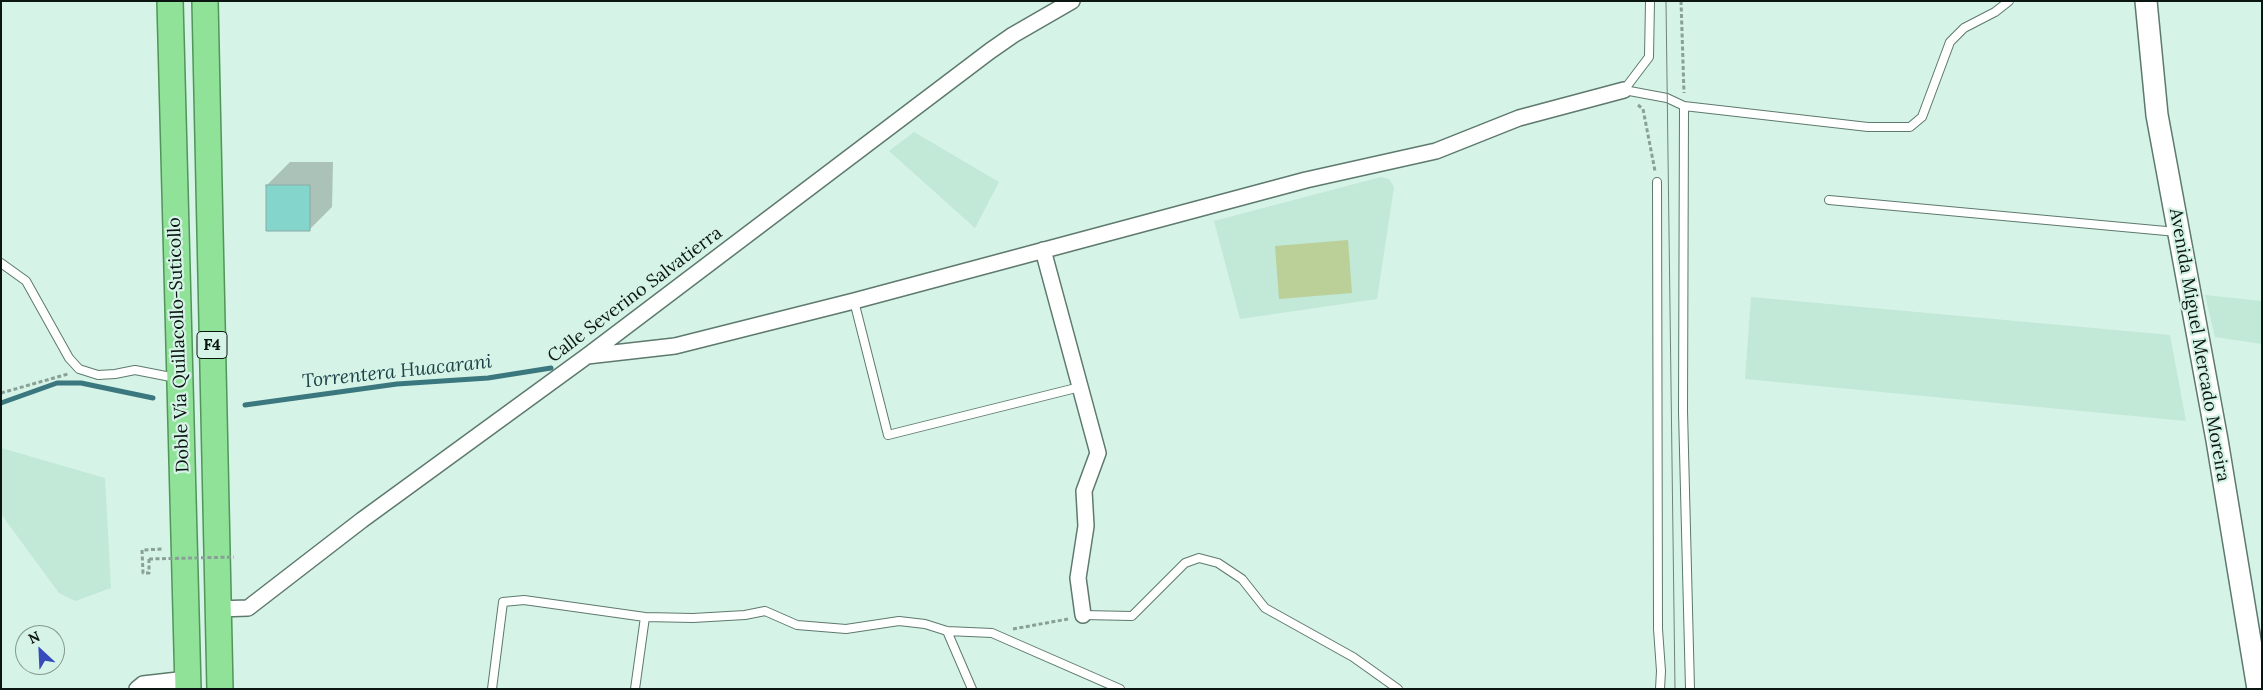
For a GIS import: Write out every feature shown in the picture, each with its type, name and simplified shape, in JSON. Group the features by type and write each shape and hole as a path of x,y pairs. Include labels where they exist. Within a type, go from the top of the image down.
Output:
{"highway":[{"name":"Doble Vía Quillacollo-Suticollo","path":"170,1 188,684"},
{"name":"Doble Vía Quillacollo-Suticollo","path":"205,1 220,689"}],"main road":[{"name":"Avenida Miguel Mercado Moreira","path":"2146,1 2157,115 2217,440 2258,689"}],"street":[{"name":"Calle Severino Salvatierra","path":"218,609 248,608 990,51 1013,35 1072,1"},
{"path":"586,356 675,346 854,301 1306,180 1436,151 1519,118 1624,90"},
{"path":"1042,250 1098,453 1084,491 1086,526 1078,578 1083,615"},
{"path":"137,689 143,684 188,684"}],"lane":[{"path":"1650,1 1649,57 1624,90 1667,98 1684,106 1868,127 1910,127 1922,117 1950,42 1964,28 1995,12 2009,1"},
{"path":"1684,106 1683,411 1690,689"},
{"path":"1657,182 1658,629 1661,671 1660,689"},
{"path":"1830,200 2179,232"},
{"path":"1,263 26,281 69,358 80,369 98,374 115,374 135,370 179,378"},
{"path":"854,301 888,435 1080,388"},
{"path":"1083,615 1132,616 1185,563 1199,558 1218,563 1242,579 1265,608 1353,657 1398,689"},
{"path":"492,689 503,602 524,600 645,616 693,618 765,611 797,625 846,629 899,621 925,624 947,631 992,633 1120,689"},
{"path":"635,689 645,616"},
{"path":"947,631 972,689"}],"path":[{"path":"1681,1 1684,106"},
{"path":"1624,90 1643,109 1657,182"},
{"path":"1,392 65,376 80,369"},
{"path":"142,550 143,573 149,573 149,560 234,557"},
{"path":"992,633 1083,615"}],"shaded area":[{"path":"914,132 999,182 975,228 889,151"},
{"path":"1381,177 1389,179 1394,187 1377,299 1240,319 1214,221"},
{"path":"2205,295 2262,301 2262,344 2215,337"},
{"path":"1751,297 2170,335 2186,421 1745,379"},
{"path":"1,448 105,478 111,588 75,601 59,593 1,514"}],"green space":[{"path":"1348,240 1352,293 1279,299 1275,246"}],"building":[{"path":"266,185 310,185 310,231 266,231"}],"waterway":[{"name":"Torrentera Huacarani","path":"245,405 397,384 488,378 551,368"},
{"name":"Torrentera Huacarani","path":"1,403 57,383 81,383 153,398"}],"tram line":[{"path":"1666,1 1675,689"}]}
